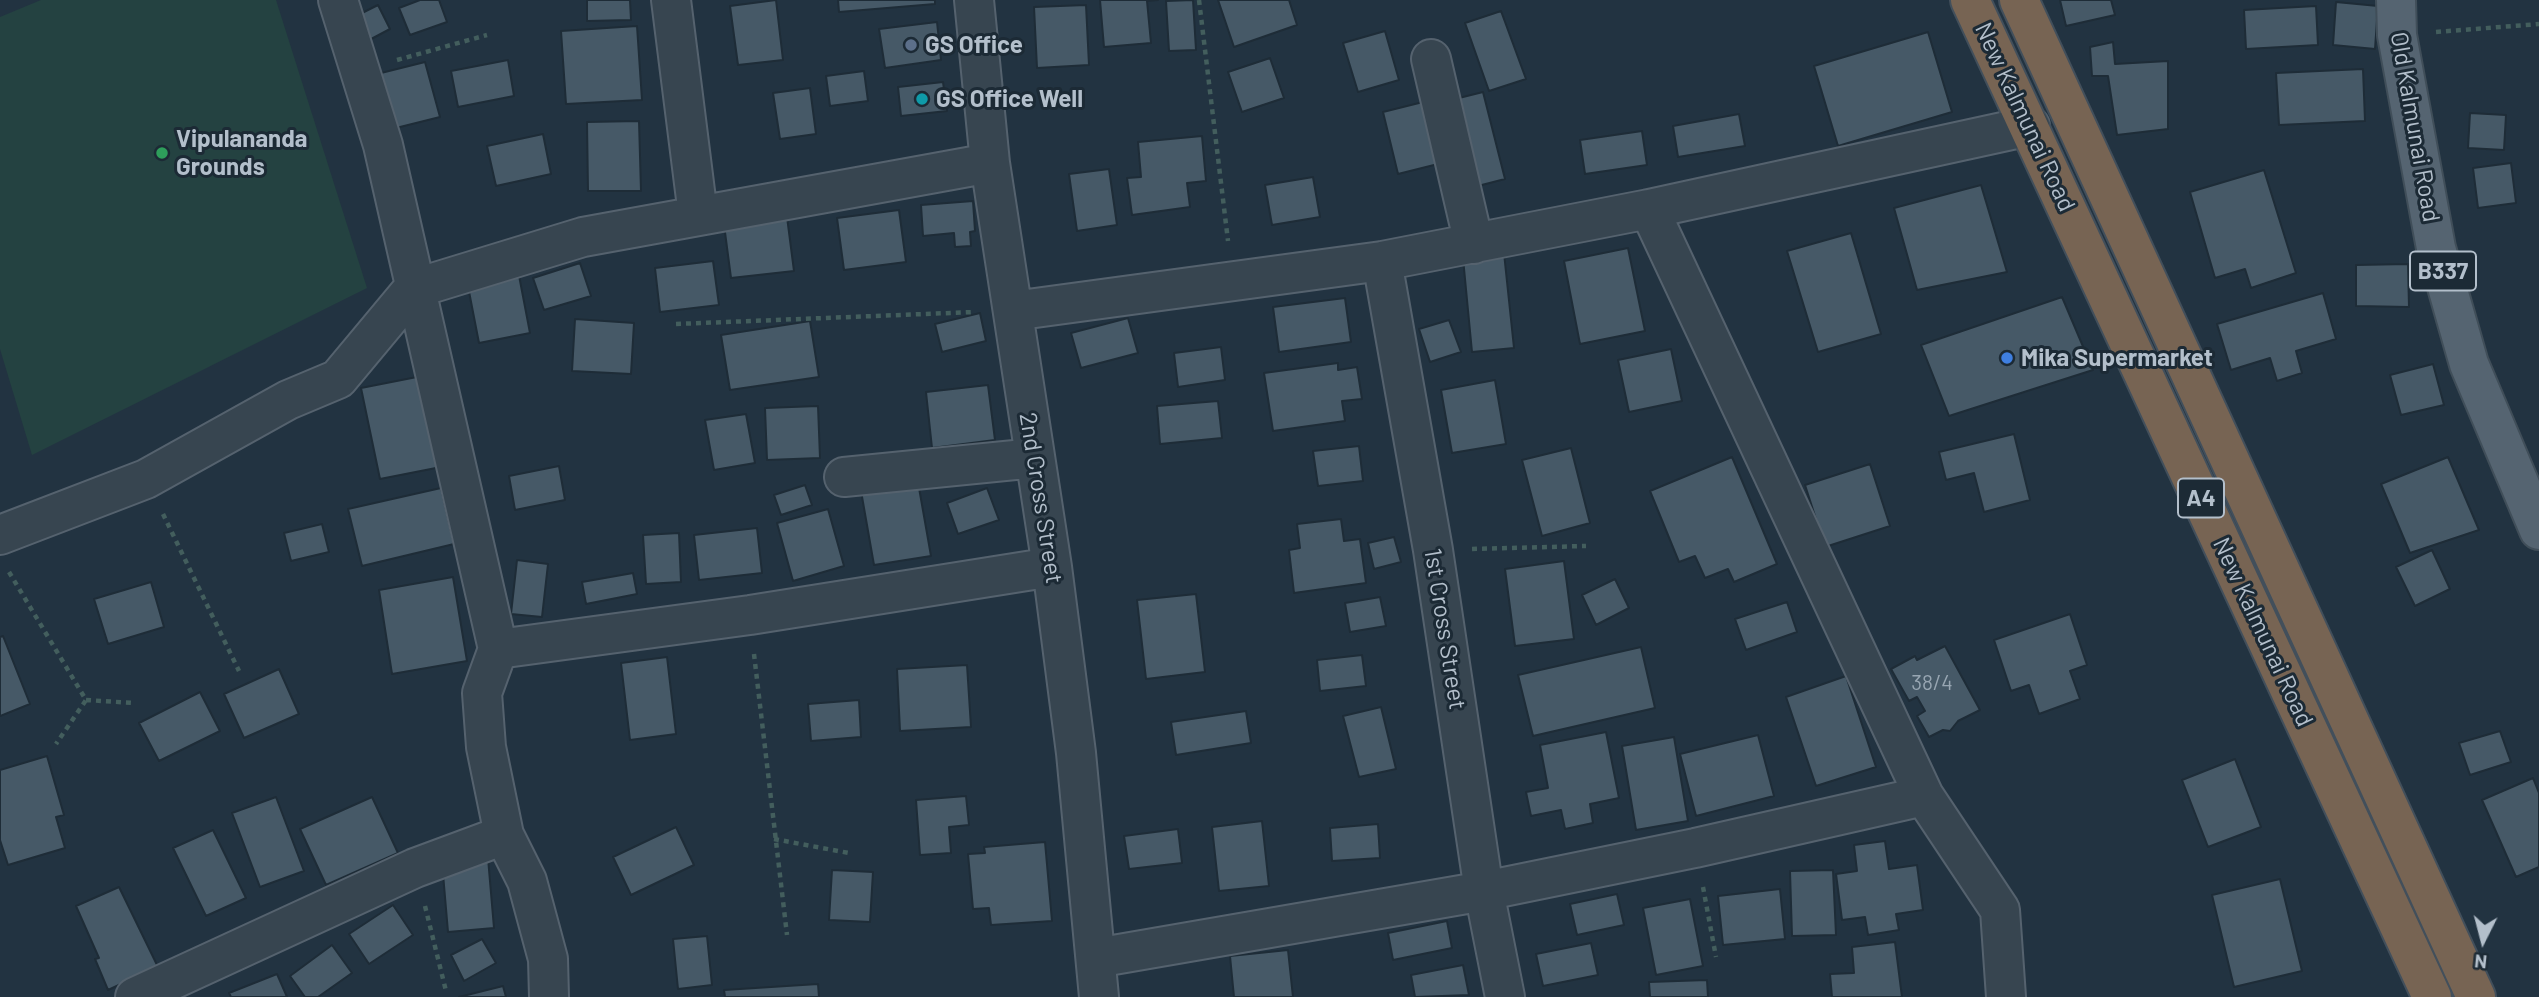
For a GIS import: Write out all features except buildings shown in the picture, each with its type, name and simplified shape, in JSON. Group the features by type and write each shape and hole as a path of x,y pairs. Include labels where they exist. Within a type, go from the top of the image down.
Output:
{"highway":[{"name":"New Kalmunai Road","path":"1970,0 2432,997"},
{"name":"New Kalmunai Road","path":"2019,0 2476,997"}],"main road":[{"name":"Old Kalmunai Road","path":"2396,17 2436,248 2469,364 2539,530"}],"street":[{"path":"338,0 383,145 413,289 498,649 482,693 486,747 504,835 527,881 548,959 549,997"},
{"path":"671,0 698,215"},
{"name":"2nd Cross Street","path":"974,0 990,163 1052,567 1076,753 1099,997"},
{"path":"1431,60 1474,244"},
{"path":"1013,311 1382,261 1649,209 2029,127"},
{"path":"4,551 146,479 288,400 338,379 413,289 583,237 990,163"},
{"path":"1649,209 1924,796 2000,910 2006,997"},
{"name":"1st Cross Street","path":"1382,261 1433,550 1485,891 1504,997"},
{"path":"844,477 1035,458"},
{"path":"498,649 750,615 1052,567"},
{"path":"1097,958 1485,891 1695,848 1924,796"},
{"path":"135,997 415,868 504,835"}],"path":[{"path":"1199,0 1233,281"},
{"path":"2396,17 2539,24"},
{"path":"359,70 487,35"},
{"path":"676,324 1013,311"},
{"path":"146,479 239,671"},
{"path":"1433,550 1586,546"},
{"path":"4,551 86,699"},
{"path":"750,615 787,935"},
{"path":"86,699 134,703"},
{"path":"56,744 86,699"},
{"path":"774,839 849,853"},
{"path":"1695,848 1716,957"},
{"path":"415,868 446,991"}],"green space":[{"name":"Vipulananda Grounds","path":"41,0 276,0 367,288 32,455 0,349 0,17"}],"place":[{"name":"GS Office","path":"911,45"},
{"name":"GS Office Well","path":"922,99"},
{"name":"Vipulananda Grounds","path":"162,153"},
{"name":"Mika Supermarket","path":"2007,358"}]}
